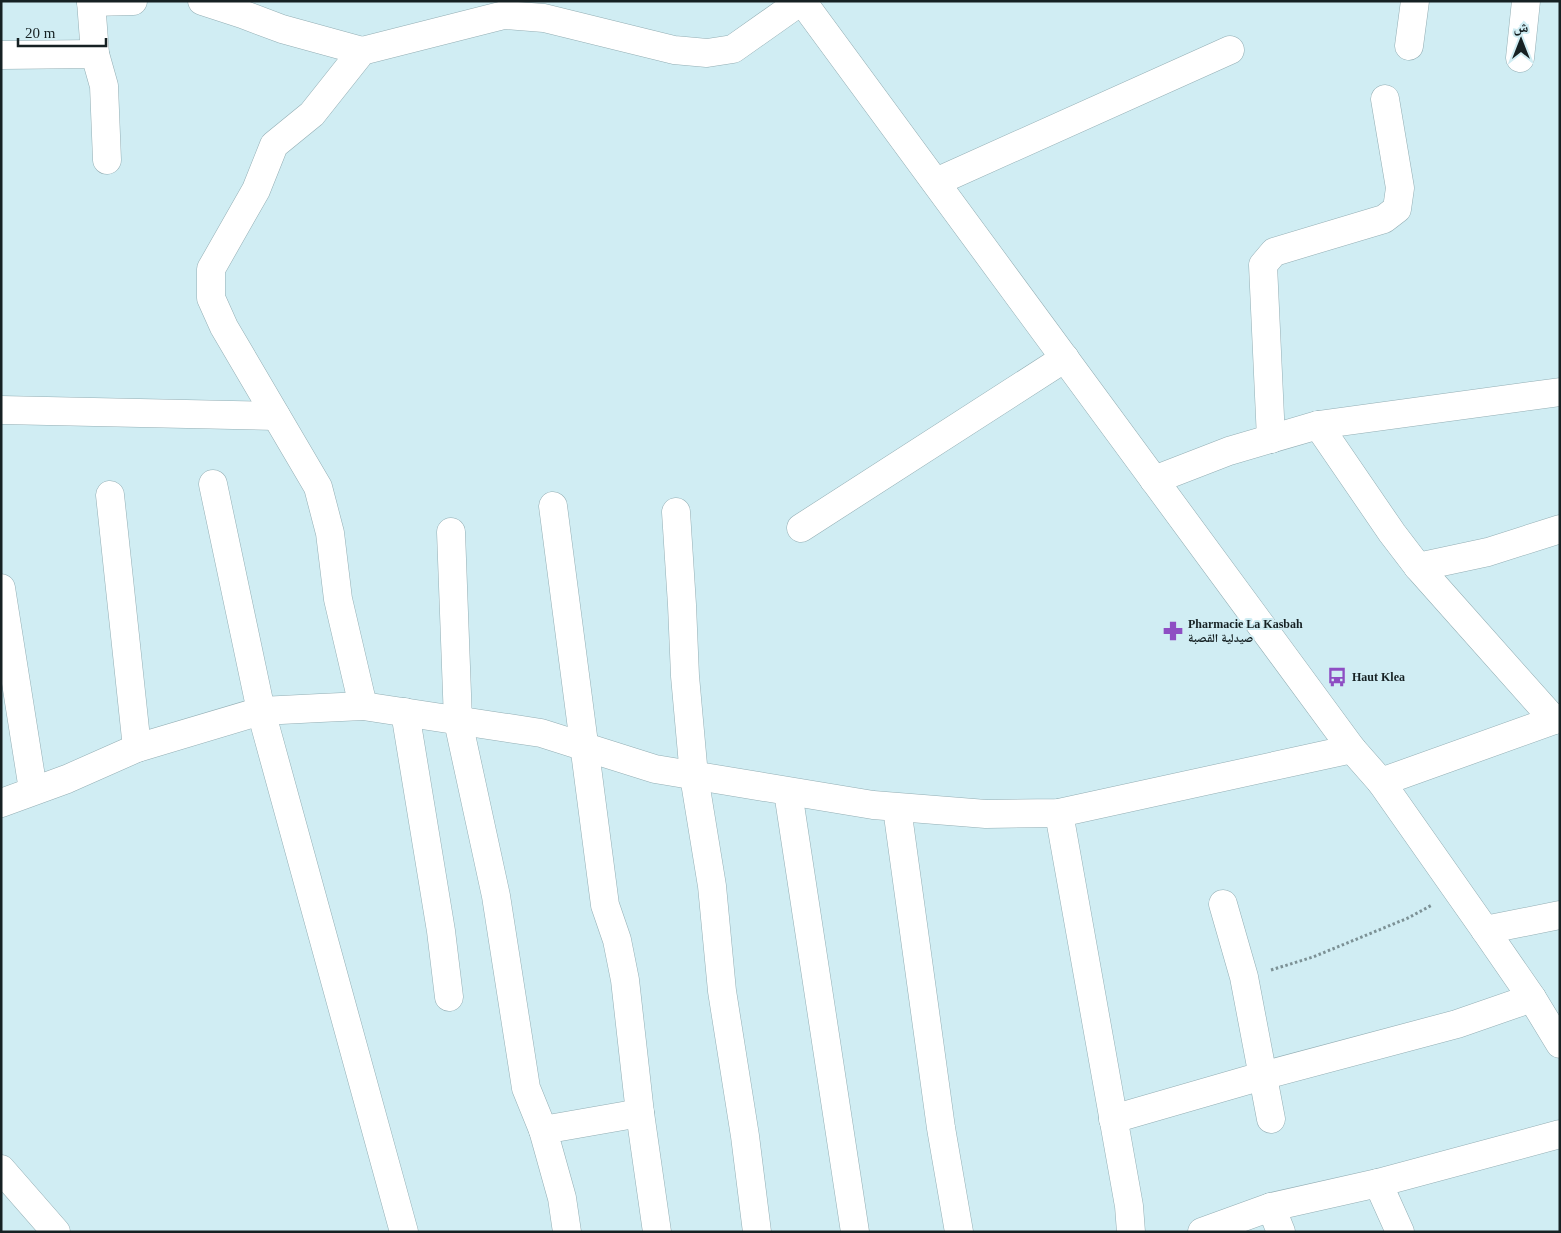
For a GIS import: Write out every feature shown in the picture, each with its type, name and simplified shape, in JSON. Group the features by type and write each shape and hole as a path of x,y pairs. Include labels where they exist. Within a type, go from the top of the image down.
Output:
{"street":[{"path":"107,160 104,86 95,54 92,2 133,1"},
{"path":"202,1 282,29 362,51 504,15 544,18 674,50 707,53 733,49 801,1 1352,749 1381,782 1532,998 1560,1044"},
{"path":"1409,46 1416,1"},
{"path":"1520,58 1526,1"},
{"path":"936,182 1230,50"},
{"path":"362,51 312,114 274,145 256,190 211,269 210,298 224,327 318,487 330,533 338,599 363,706"},
{"path":"1,55 95,54"},
{"path":"1271,439 1263,265 1274,252 1384,219 1397,209 1400,188 1385,99"},
{"path":"801,528 1065,358"},
{"path":"1154,480 1229,451 1318,426 1560,392"},
{"path":"1,410 276,416"},
{"path":"1318,426 1392,533 1418,566 1557,719 1381,782"},
{"path":"213,484 260,711 404,1232"},
{"path":"110,495 137,748"},
{"path":"553,506 605,905 617,940 625,980 640,1113 657,1232"},
{"path":"676,512 685,676 694,776 712,886 722,991 745,1136 757,1232"},
{"path":"1418,566 1488,552 1560,528"},
{"path":"451,532 458,721 496,896 526,1088 543,1130 562,1198 567,1232"},
{"path":"1,588 33,790"},
{"path":"1,803 67,779 137,748 260,711 363,706 541,733 656,769 694,776 897,808 986,814 1059,813 1352,749"},
{"path":"405,712 441,931 448,997"},
{"path":"788,792 855,1232"},
{"path":"897,808 942,1128 959,1232"},
{"path":"1059,813 1129,1206 1131,1232"},
{"path":"1223,904 1244,978 1271,1119"},
{"path":"1485,930 1560,915"},
{"path":"1113,1119 1262,1076 1457,1024 1532,998"},
{"path":"543,1130 640,1113"},
{"path":"1202,1232 1276,1220 1378,1184 1560,1134"},
{"path":"1,1169 56,1232"},
{"path":"1378,1184 1400,1232"}],"path":[{"path":"1244,978 1313,957 1408,918 1457,890"}],"place":[{"name":"Pharmacie La Kasbah صيدلية القصبة","path":"1173,631"},
{"name":"Haut Klea","path":"1337,677"}]}
